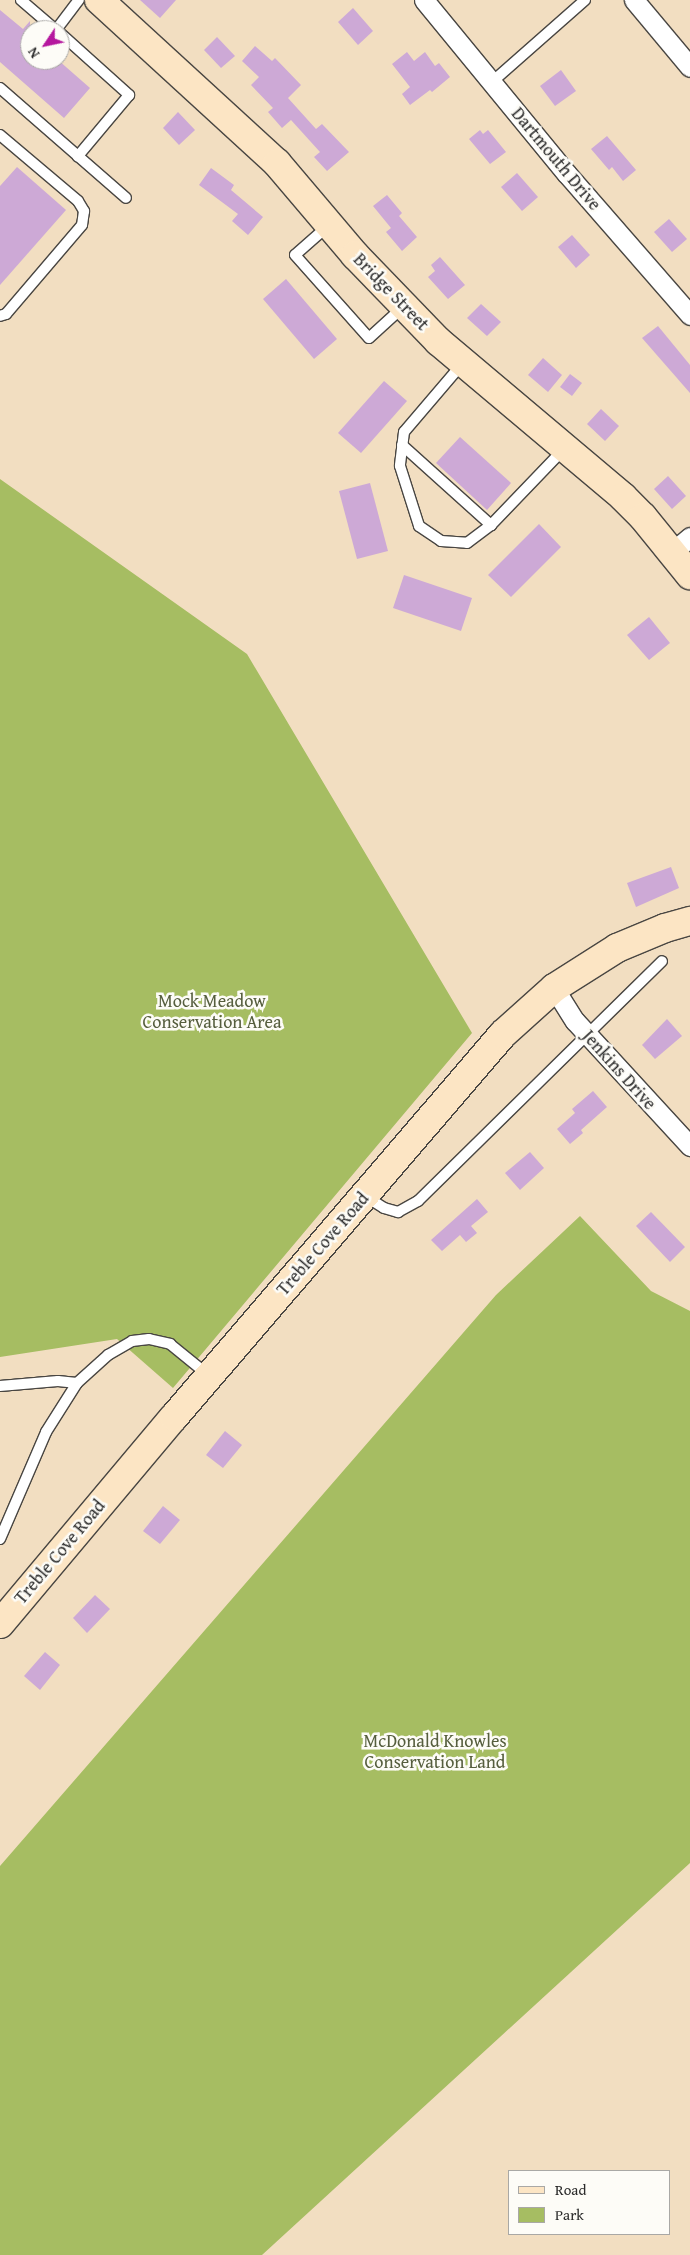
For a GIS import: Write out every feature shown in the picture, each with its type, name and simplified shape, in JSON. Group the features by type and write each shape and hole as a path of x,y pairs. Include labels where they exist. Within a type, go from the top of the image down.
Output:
{"main road":[{"name":"Bridge Street","path":"99,0 277,163 356,255 438,341 564,449 681,545 690,576"},
{"name":"Treble Cove Road","path":"2,1617 503,1034 554,988 617,948 665,928 690,921"}],"street":[{"name":"Dartmouth Drive","path":"424,0 567,174 690,315"},
{"path":"634,0 690,67"},
{"name":"Jenkins Drive","path":"554,988 575,1021 690,1146"}],"lane":[{"path":"21,0 44,20"},
{"path":"64,20 80,0"},
{"path":"492,82 585,0"},
{"path":"70,42 129,95 78,156"},
{"path":"0,88 126,198"},
{"path":"0,135 78,201 84,211 82,224 6,314 0,316"},
{"path":"330,225 295,255 369,338 405,306"},
{"path":"463,363 404,432 400,466 419,526 440,541 466,543 491,525 564,449"},
{"path":"402,445 491,525"},
{"path":"364,1196 384,1208 398,1212 418,1202 586,1033 662,960"},
{"path":"0,1539 46,1432 77,1383 108,1355 132,1341 150,1338 170,1344 209,1376"},
{"path":"0,1386 58,1381 77,1383"}],"green space":[{"name":"Mock Meadow Conservation Area","path":"0,479 247,654 472,1033 173,1388 117,1339 0,1357"},
{"name":"McDonald Knowles Conservation Land","path":"580,1216 651,1291 690,1311 690,1863 262,2255 0,2255 0,1866 496,1295"}],"building":[{"path":"140,0 176,0 160,18"},
{"path":"353,8 373,31 358,45 338,22"},
{"path":"0,10 20,27 20,70 69,70 90,88 64,118 0,62"},
{"path":"217,37 235,56 221,68 204,50"},
{"path":"255,46 272,61 275,58 301,85 288,98 316,129 322,124 349,152 327,171 314,157 320,152 291,120 282,128 268,112 273,108 251,85 259,77 242,61"},
{"path":"407,52 414,61 425,52 435,66 439,63 450,77 432,92 430,90 410,105 402,94 410,87 392,64"},
{"path":"561,70 576,91 555,106 540,86"},
{"path":"178,112 195,130 179,145 163,128"},
{"path":"480,130 483,134 488,130 506,152 490,164 469,139"},
{"path":"607,136 636,170 623,181 612,167 609,170 591,149"},
{"path":"17,167 66,210 0,285 0,186"},
{"path":"211,168 234,185 231,190 263,217 248,235 232,221 238,214 199,185"},
{"path":"517,173 538,197 522,211 501,187"},
{"path":"387,195 402,213 399,216 417,237 402,251 386,232 391,228 373,206"},
{"path":"669,219 687,239 672,252 654,232"},
{"path":"572,235 590,255 576,268 558,247"},
{"path":"440,257 465,285 448,299 428,277 435,271 431,265"},
{"path":"286,279 337,339 314,359 263,299"},
{"path":"481,304 501,322 487,336 467,318"},
{"path":"658,326 690,365 690,393 642,338"},
{"path":"543,358 562,375 548,392 528,375"},
{"path":"570,374 582,383 572,396 560,387"},
{"path":"384,381 407,401 361,453 338,433"},
{"path":"601,409 619,426 605,441 587,424"},
{"path":"460,437 511,483 487,510 436,463"},
{"path":"668,476 686,496 672,509 654,489"},
{"path":"370,483 388,551 357,559 339,491"},
{"path":"539,524 561,547 511,597 488,575"},
{"path":"404,575 472,598 461,631 393,608"},
{"path":"649,617 670,643 649,660 627,635"},
{"path":"671,867 679,888 636,907 627,883"},
{"path":"667,1019 682,1036 655,1059 642,1045"},
{"path":"593,1091 607,1107 581,1130 583,1133 570,1144 557,1129 575,1113 572,1109"},
{"path":"530,1152 544,1168 520,1190 505,1173"},
{"path":"477,1199 488,1212 471,1226 477,1233 466,1242 460,1235 442,1251 431,1240"},
{"path":"651,1212 685,1247 670,1262 636,1226"},
{"path":"225,1431 242,1445 223,1468 206,1455"},
{"path":"163,1506 180,1520 160,1544 143,1531"},
{"path":"95,1595 110,1609 87,1633 73,1618"},
{"path":"45,1652 60,1665 40,1690 24,1676"}]}
